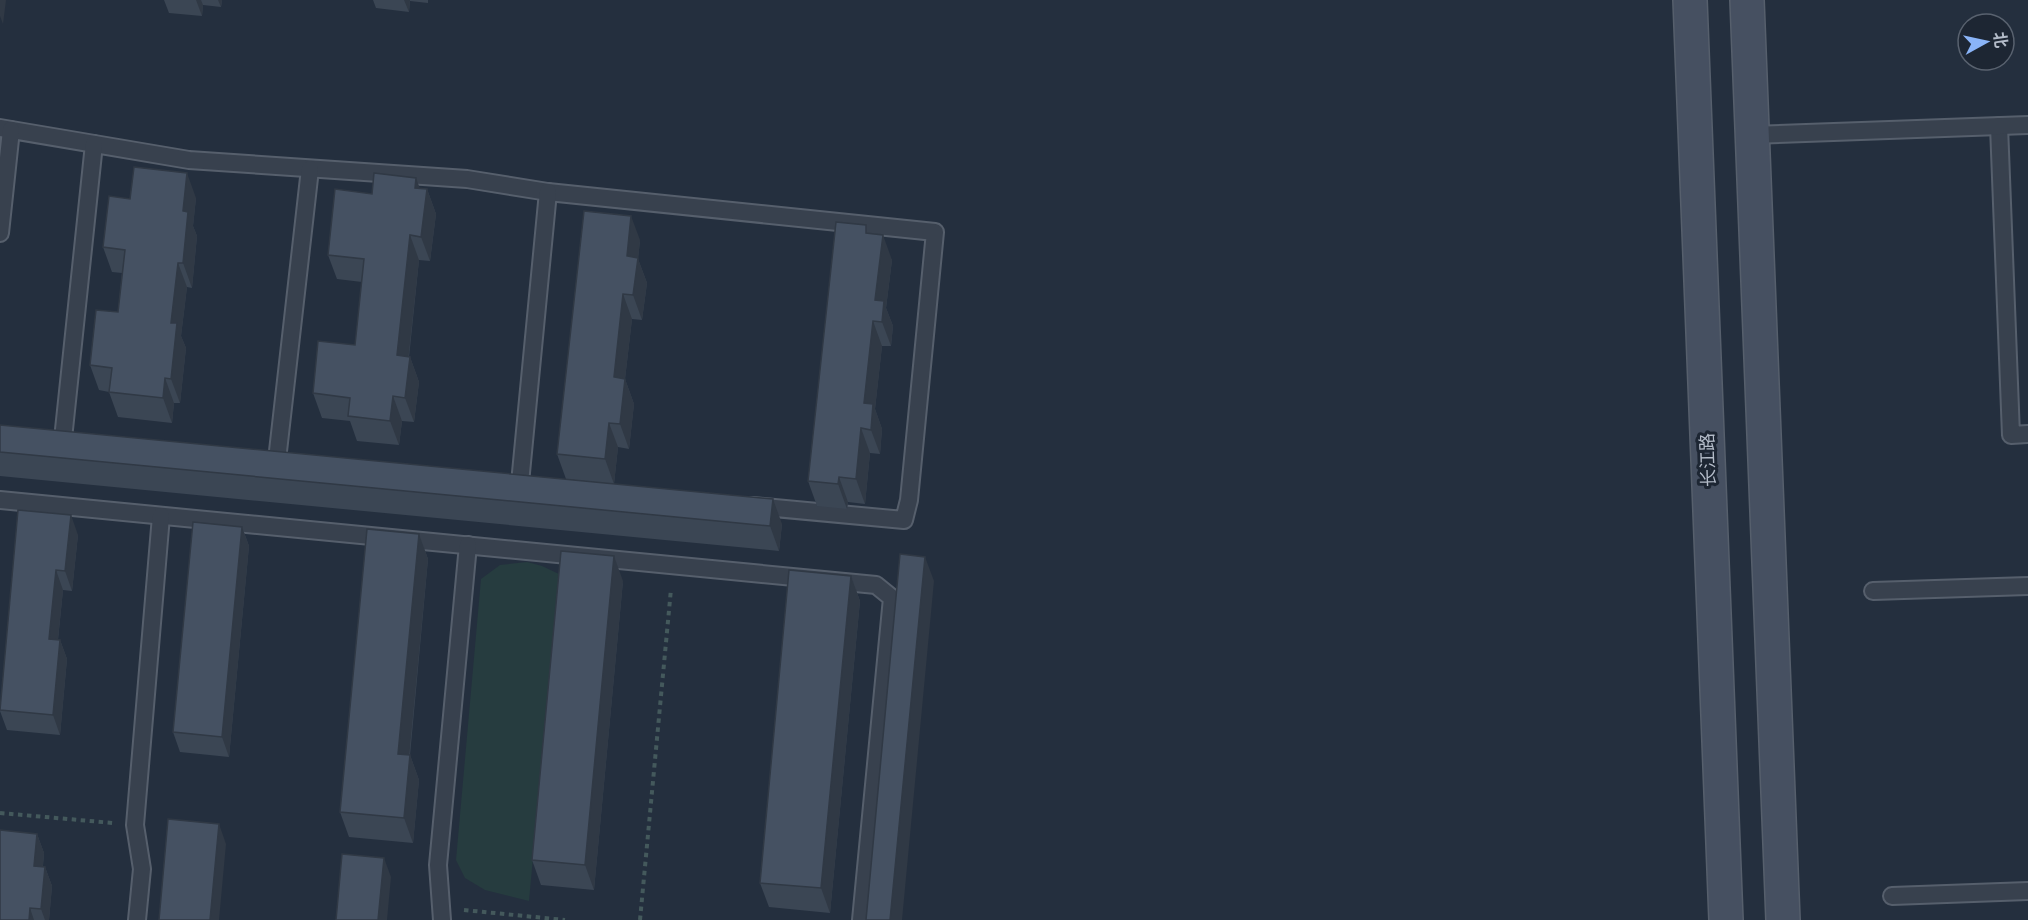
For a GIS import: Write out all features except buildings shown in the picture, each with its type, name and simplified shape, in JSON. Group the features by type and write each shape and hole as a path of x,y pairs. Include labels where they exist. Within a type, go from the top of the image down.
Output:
{"street":[{"name":"长江路","path":"1690,0 1726,920"},
{"path":"1747,0 1782,920"}],"lane":[{"path":"1752,135 2028,125"},
{"path":"2000,126 2011,435 2028,434"},
{"path":"0,233 5,129 189,160 467,179 549,192 935,232 909,500 904,520 741,504"},
{"path":"42,437 69,440 94,144"},
{"path":"277,460 310,169"},
{"path":"520,483 549,192"},
{"path":"0,500 876,585 892,597 861,920"},
{"path":"137,920 142,869 135,825 161,516"},
{"path":"441,914 438,866 468,545"},
{"path":"1873,591 2028,586"},
{"path":"1892,896 2028,891"}],"path":[{"path":"640,920 673,565"},
{"path":"0,813 135,825"},
{"path":"441,914 565,920"}],"green space":[{"path":"527,562 559,574 529,901 485,890 465,878 456,860 481,579 500,565"}]}
